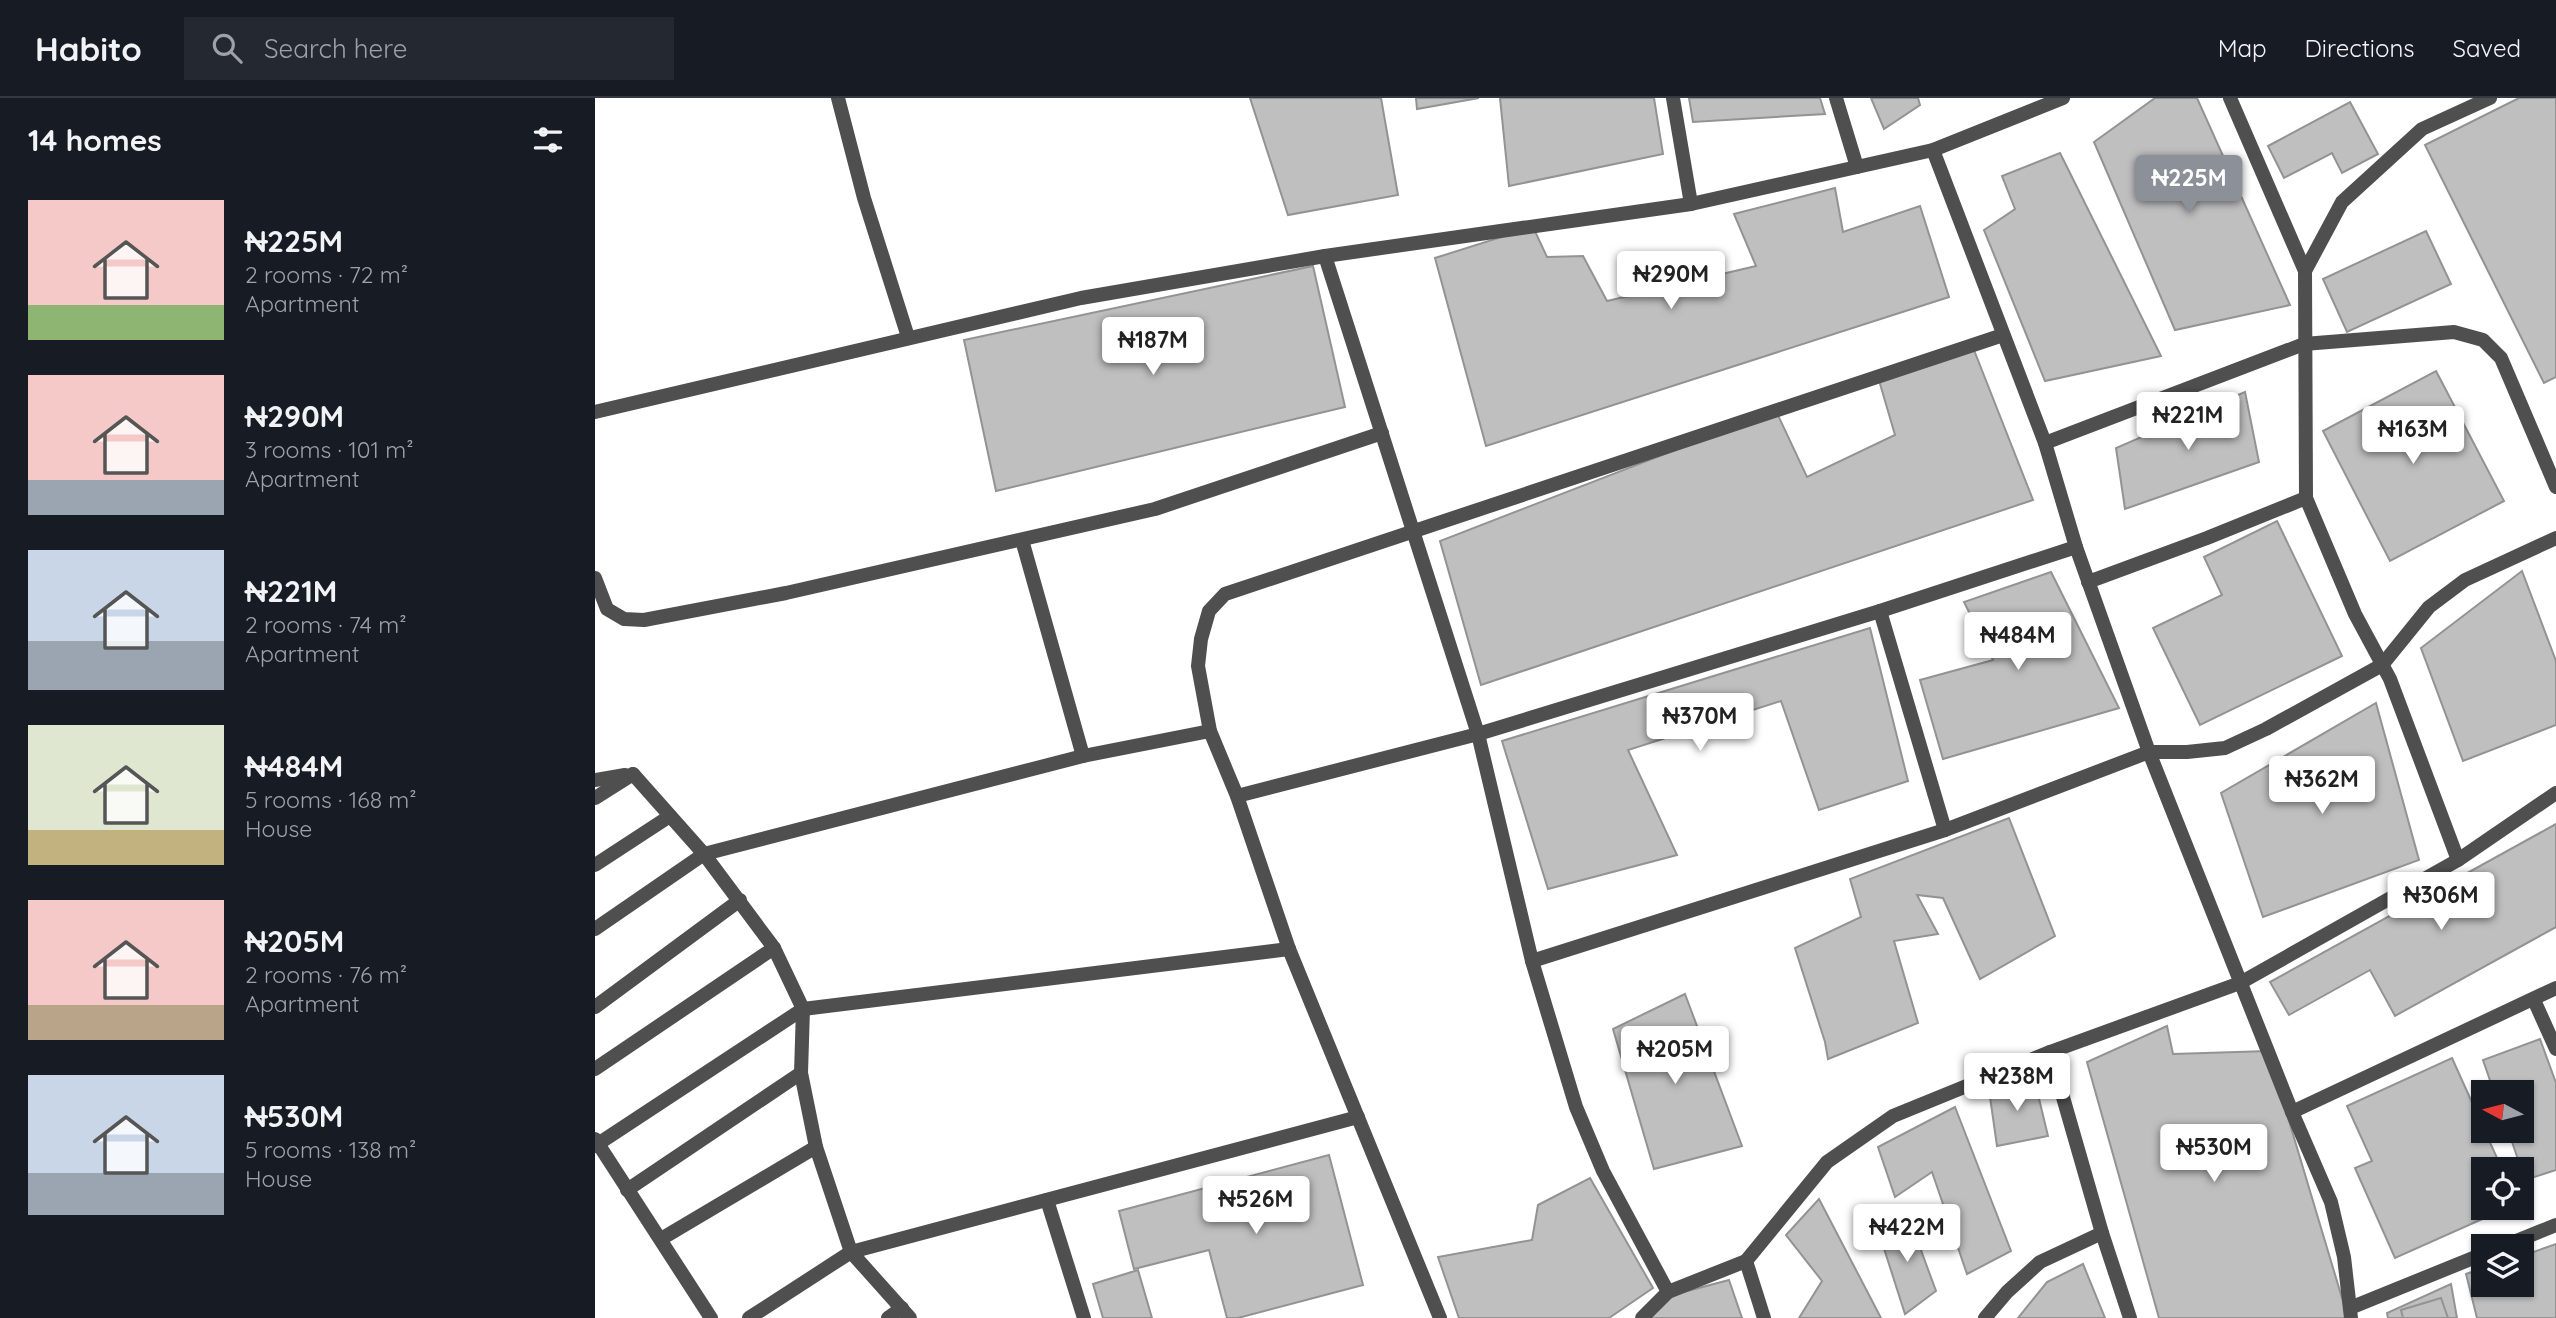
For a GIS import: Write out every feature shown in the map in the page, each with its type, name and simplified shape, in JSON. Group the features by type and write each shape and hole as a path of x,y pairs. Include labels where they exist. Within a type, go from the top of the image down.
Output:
{"street":[{"path":"838,98 864,198 908,337"},
{"path":"1673,98 1691,204"},
{"path":"1836,98 1857,167"},
{"path":"595,412 1081,298 1325,256 1691,204 1933,150 2063,98"},
{"path":"2230,98 2305,271 2306,498 2355,614 2390,679 2458,860"},
{"path":"2305,271 2342,202 2422,129 2490,98"},
{"path":"1933,150 2045,443 2076,547 2149,752 2292,1112 2331,1202 2344,1257 2351,1313 2471,1259"},
{"path":"1325,256 1478,734 1532,961 1576,1107 1603,1171 1668,1292"},
{"path":"2045,443 2304,344 2454,332 2483,340 2501,358 2556,487"},
{"path":"1440,1318 1289,949 1237,796 1210,731 1198,666 1201,639 1209,611 1225,594 2003,335"},
{"path":"595,578 607,609 624,619 644,620 786,593 1155,509 1382,433"},
{"path":"2088,582 2306,498"},
{"path":"1532,961 1945,830 2149,752 2225,748 2266,729 2382,665 2429,607 2465,580 2556,538"},
{"path":"1022,540 1083,756"},
{"path":"1237,796 1478,734 1880,611 2076,547"},
{"path":"1880,611 1945,830"},
{"path":"595,929 704,854 1083,756 1210,731"},
{"path":"595,780 633,774"},
{"path":"595,798 633,774"},
{"path":"633,774 704,854 740,900 774,948 803,1009 801,1073 816,1147 851,1252 906,1313 888,1318"},
{"path":"1642,1318 1668,1292 1747,1261 1827,1162 1893,1116 2050,1052 2241,983 2458,860 2556,793"},
{"path":"595,865 670,816"},
{"path":"595,1007 740,900"},
{"path":"595,1069 774,948"},
{"path":"711,1318 596,1143 803,1009 1289,949"},
{"path":"2292,1112 2556,988"},
{"path":"2534,1000 2556,1049"},
{"path":"2050,1052 2102,1233 2130,1318"},
{"path":"628,1190 801,1073"},
{"path":"749,1318 851,1252 1358,1117"},
{"path":"661,1239 816,1147"},
{"path":"1047,1200 1084,1318"},
{"path":"2534,1234 2556,1225"},
{"path":"1985,1318 2007,1292 2040,1262 2102,1233"},
{"path":"1747,1261 1764,1318"}],"building":[{"path":"1250,98 1381,98 1398,195 1288,215"},
{"path":"1416,98 1479,98 1417,109"},
{"path":"1500,98 1654,98 1663,154 1509,186"},
{"path":"1689,98 1820,98 1825,114 1693,122"},
{"path":"1871,98 1918,98 1920,105 1884,129"},
{"path":"2155,98 2197,98 2290,305 2175,330 2094,142"},
{"path":"2519,98 2556,98 2556,377 2544,383 2425,145"},
{"path":"2350,102 2378,154 2342,173 2332,153 2284,178 2268,146"},
{"path":"2060,153 2161,356 2045,381 1984,230 2015,209 2002,176"},
{"path":"1835,188 1843,232 1920,206 1949,297 1486,446 1435,258 1533,227 1547,257 1583,256 1607,301 1756,266 1734,214"},
{"path":"2426,231 2451,284 2347,332 2323,279"},
{"path":"1313,266 1345,407 996,491 964,340"},
{"path":"1972,345 2033,500 1481,685 1440,541 1776,411 1807,477 1895,435 1878,377"},
{"path":"2436,371 2504,501 2390,561 2323,431"},
{"path":"2245,392 2259,462 2125,509 2116,448"},
{"path":"2277,521 2342,656 2200,725 2153,628 2222,595 2204,557"},
{"path":"2522,571 2556,661 2556,725 2463,761 2421,648"},
{"path":"2051,572 2119,708 1943,759 1920,680 1993,660 1964,602"},
{"path":"1870,628 1908,781 1819,810 1781,701 1628,750 1677,855 1548,889 1502,741"},
{"path":"2376,703 2419,860 2263,917 2221,793"},
{"path":"2009,818 2055,936 1980,979 1943,898 1917,895 1938,934 1894,941 1918,1023 1828,1059 1795,948 1861,917 1850,879"},
{"path":"2556,824 2556,927 2395,1016 2370,970 2289,1015 2270,982"},
{"path":"1685,994 1742,1146 1654,1169 1613,1029"},
{"path":"2167,1026 2173,1054 2268,1051 2348,1318 2159,1318 2087,1062"},
{"path":"2540,1039 2556,1083 2556,1170 2534,1177 2534,1157 2517,1157 2512,1143 2534,1143 2534,1080 2490,1080 2483,1060"},
{"path":"2452,1058 2471,1100 2471,1143 2490,1143 2497,1157 2471,1157 2471,1220 2480,1220 2395,1258 2355,1168 2372,1161 2347,1106"},
{"path":"2034,1078 2048,1136 1997,1146 1989,1090"},
{"path":"1955,1107 2011,1251 1967,1274 1932,1172 1895,1197 1878,1147"},
{"path":"1329,1155 1363,1285 1238,1318 1227,1318 1209,1250 1134,1269 1119,1211"},
{"path":"1590,1178 1653,1288 1609,1318 1459,1318 1438,1257 1532,1240 1538,1205"},
{"path":"1819,1199 1881,1318 1799,1318 1822,1281 1786,1235"},
{"path":"1908,1215 1936,1291 1905,1314 1879,1233"},
{"path":"2556,1244 2556,1318 2477,1318 2472,1297 2534,1297 2534,1252"},
{"path":"2083,1264 2105,1318 2018,1318 2047,1282"},
{"path":"1138,1270 1152,1318 1103,1318 1093,1284"},
{"path":"2471,1272 2471,1294 2466,1274"},
{"path":"1729,1280 1742,1318 1644,1318 1661,1298"},
{"path":"2451,1284 2457,1318 2388,1318 2387,1313"},
{"path":"2441,1298 2448,1318 2403,1318 2401,1310"}]}
